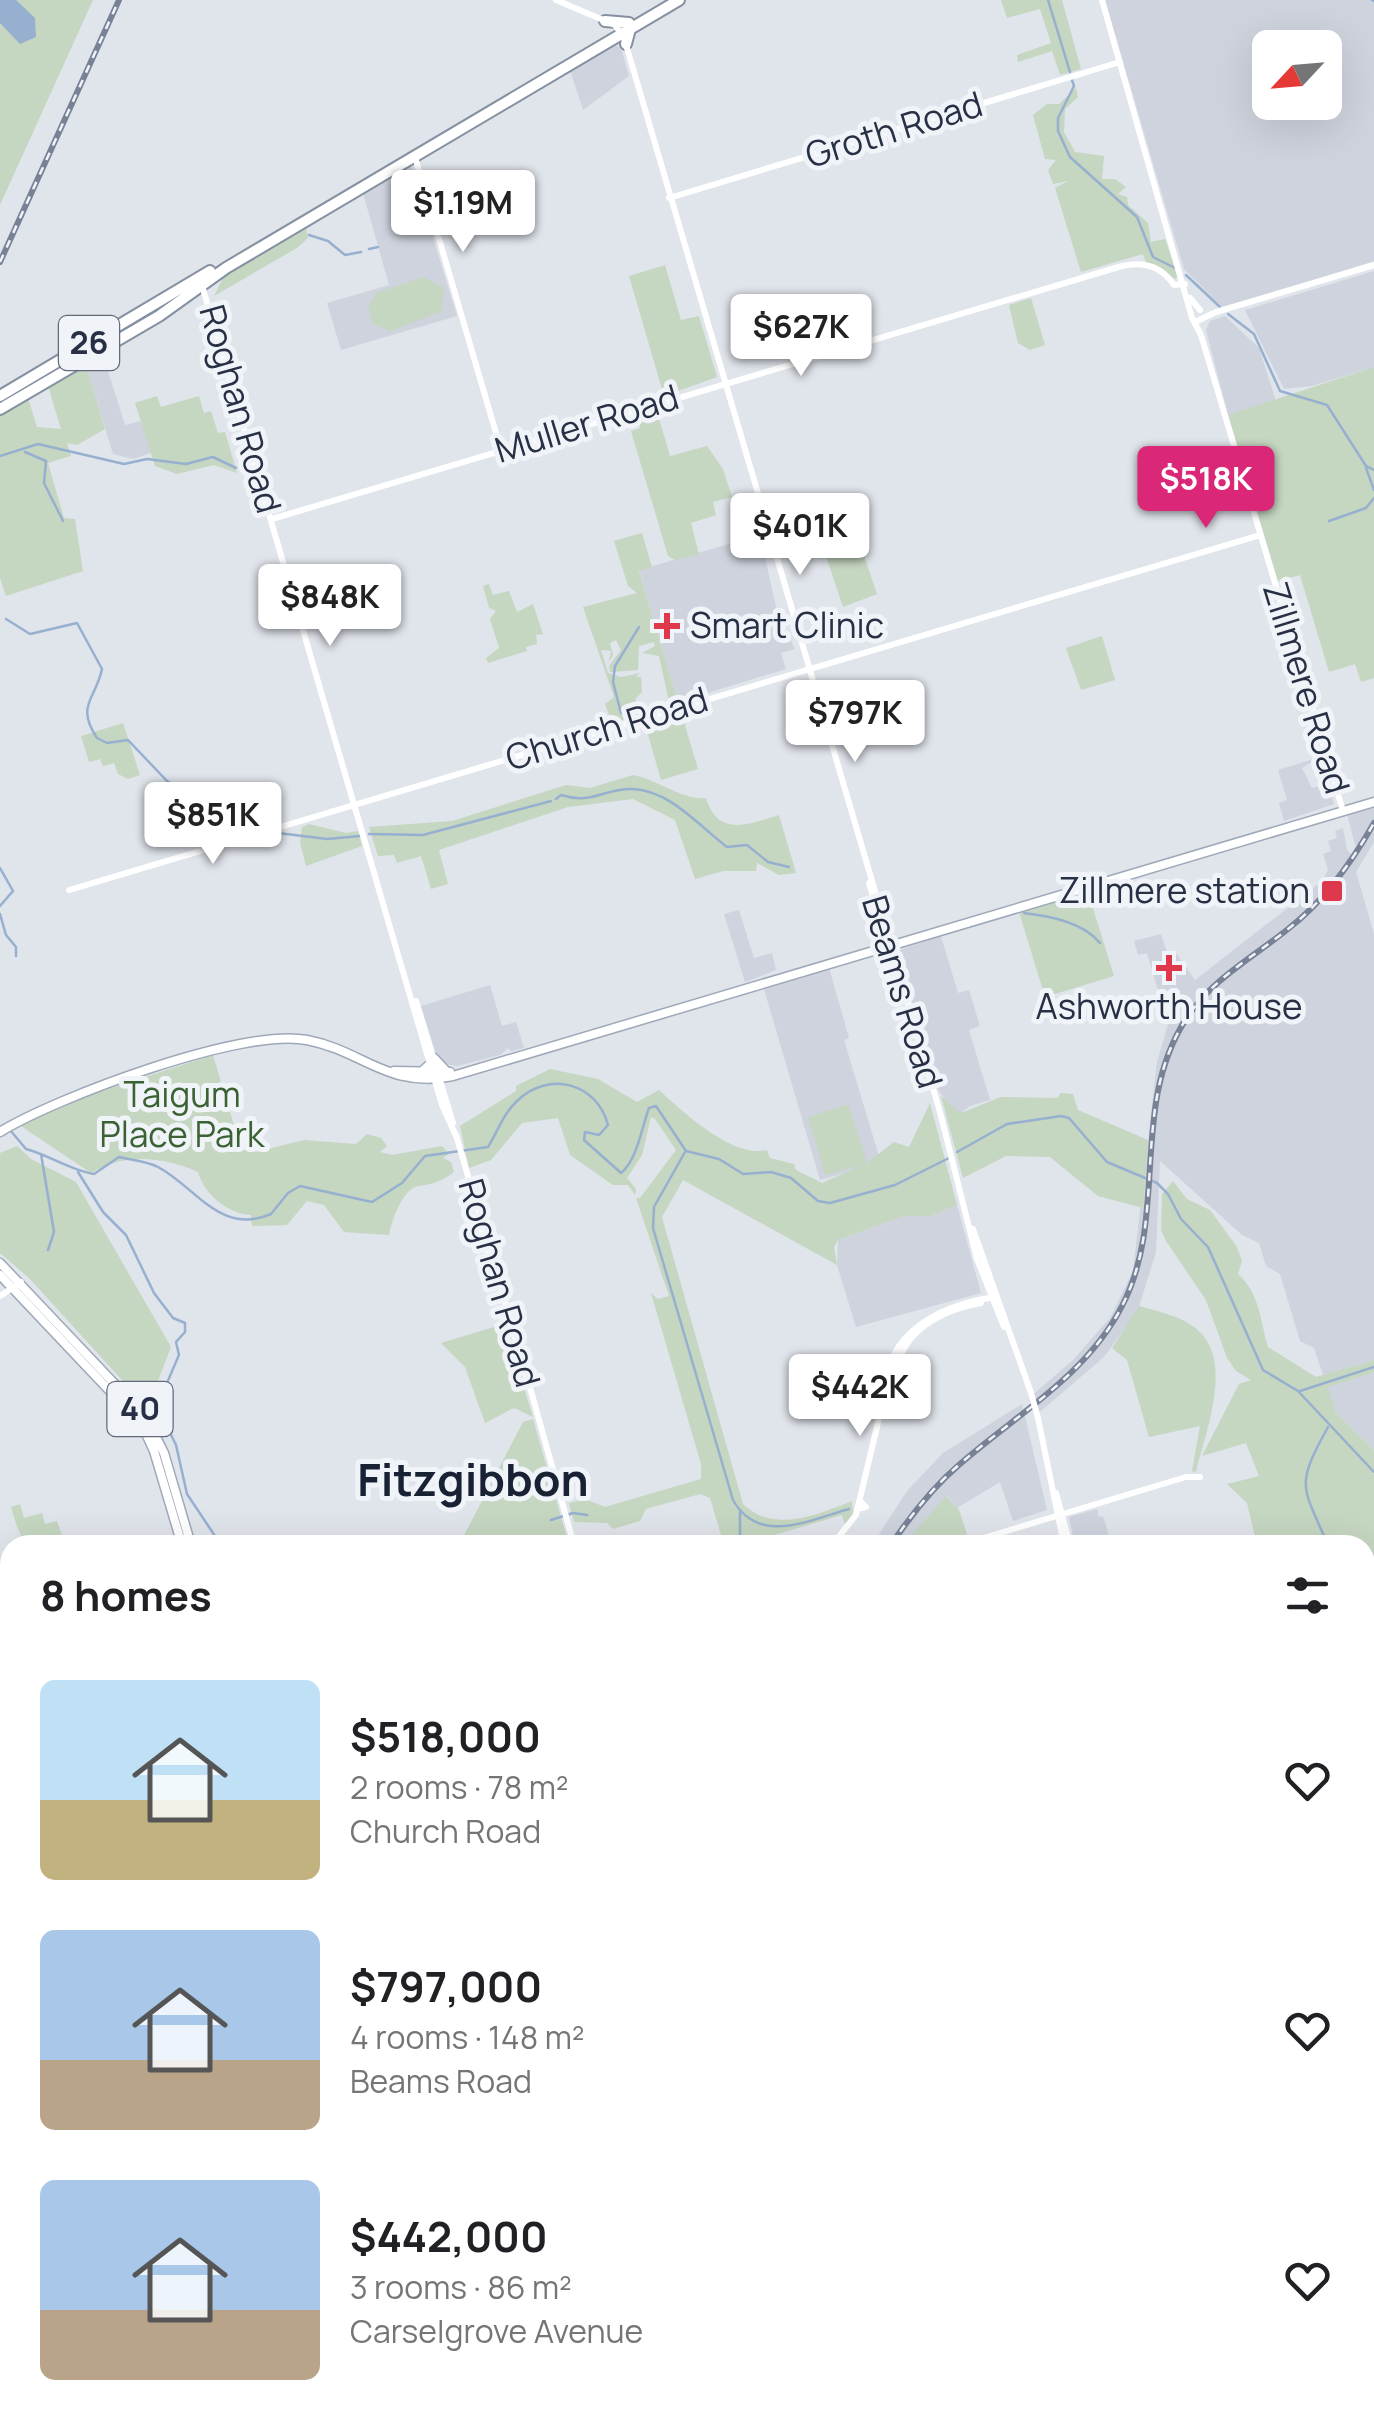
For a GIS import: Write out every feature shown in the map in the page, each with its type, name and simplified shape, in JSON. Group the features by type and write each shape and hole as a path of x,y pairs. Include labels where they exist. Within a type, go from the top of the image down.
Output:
{"highway":[{"name":"26","path":"620,37 668,0"},
{"name":"26","path":"0,396 202,289 214,276 414,154 679,0"},
{"path":"601,21 620,37"},
{"path":"601,21 620,37"},
{"name":"26","path":"0,409 202,289 414,154"}],"main road":[{"path":"556,0 601,21"},
{"name":"Zillmere Road","path":"1102,0 1184,282 1199,316 1201,335 1342,809"},
{"name":"Beams Road","path":"620,37 940,1112 990,1297 1004,1328"},
{"name":"Groth Road","path":"669,198 1120,62"},
{"path":"414,154 502,450"},
{"name":"Muller Road","path":"272,519 1126,265 1147,265 1169,277 1174,285 1184,282"},
{"path":"1199,316 1374,265"},
{"name":"Roghan Road","path":"202,289 439,1074 573,1535"},
{"name":"Church Road","path":"69,890 1250,538 1259,532"},
{"path":"16,1120 59,1100 274,1037 323,1044 390,1075 439,1074 665,1012 1374,800"},
{"path":"346,807 362,822"},
{"path":"0,1129 76,1089 274,1032 314,1036 382,1067 439,1074"},
{"name":"40","path":"0,1263 12,1282 142,1425 179,1535"},
{"path":"1,1294 12,1282"},
{"name":"40","path":"12,1282 146,1417 164,1453 188,1535"},
{"path":"841,1535 861,1506 889,1383 906,1346 924,1326 947,1312 990,1297"},
{"name":"Beams Road","path":"990,1297 1031,1392 1064,1535"},
{"path":"889,1383 898,1380 893,1372"},
{"path":"991,1535 1186,1476 1200,1478"}],"shaded area":[{"path":"1105,0 1374,0 1374,261 1224,309 1184,269"},
{"path":"615,45 621,48 629,76 583,110 570,70"},
{"path":"411,166 457,316 341,350 327,303 389,285 363,193"},
{"path":"1374,271 1374,367 1312,386 1284,389 1245,310"},
{"path":"1225,316 1259,348 1276,401 1228,415 1206,330 1210,321"},
{"path":"103,355 125,425 141,421 151,453 133,459 113,454 86,365"},
{"path":"760,535 776,607 783,613 781,621 795,649 781,653 786,669 678,702 639,570"},
{"path":"1320,757 1302,768 1312,788 1329,784 1334,804 1284,821 1279,803 1287,800 1278,770"},
{"path":"1374,805 1374,842 1356,872 1374,934 1374,1360 1323,1375 1314,1348 1300,1341 1280,1274 1266,1266 1259,1243 1242,1235 1160,1161 1156,1252 1138,1310 1104,1357 1035,1416 1029,1398 1073,1360 1110,1318 1133,1271 1157,1062 1168,1024 1147,953 1138,955 1134,941 1161,934 1168,955 1176,953 1195,980 1321,882 1328,870 1323,854 1331,851 1328,841 1337,838 1335,831 1343,828 1347,850 1352,855 1360,843 1355,845 1347,814"},
{"path":"739,910 754,958 772,953 776,970 745,982 724,914"},
{"path":"941,936 958,993 969,990 980,1026 969,1030 990,1100 970,1106 957,1116 937,1088 897,951"},
{"path":"829,968 849,1038 844,1040 881,1163 820,1180 764,989"},
{"path":"490,985 502,1026 516,1022 524,1048 508,1048 500,1055 457,1066 445,1064 436,1054 421,1006"},
{"path":"957,1205 981,1293 856,1327 837,1265 838,1240 904,1216 931,1216"},
{"path":"1374,1372 1374,1450 1336,1413 1327,1386"},
{"path":"1022,1404 1047,1510 1013,1521 1000,1482 957,1508 947,1496 912,1535 878,1535 907,1491 943,1453"},
{"path":"1097,1509 1109,1535 1073,1535 1069,1517"}],"green space":[{"path":"0,0 93,0 0,205"},
{"path":"1001,0 1062,0 1081,69 1060,75 1052,51 1018,62 1017,55 1051,43 1040,9 1007,18"},
{"path":"1076,88 1078,97 1065,109 1064,132 1075,152 1104,156 1102,179 1115,179 1126,187 1118,194 1127,197 1128,205 1148,223 1151,242 1165,239 1178,276 1175,279 1146,262 1143,254 1081,272 1055,188 1068,181 1053,184 1048,170 1056,160 1045,159 1033,115 1047,104 1059,104"},
{"path":"306,227 308,238 297,248 214,296 224,276"},
{"path":"665,265 681,320 699,316 717,377 664,396 629,276"},
{"path":"423,277 444,288 441,312 390,331 373,324 368,308 376,293"},
{"path":"1031,298 1045,345 1030,350 1018,343 1009,305"},
{"path":"86,365 105,429 77,445 67,443 71,456 48,463 64,518 75,519 83,571 6,596 0,578 0,414 28,398 37,427 61,429 48,386"},
{"path":"1374,367 1374,678 1361,682 1355,664 1329,672 1300,575 1278,581 1228,415"},
{"path":"157,396 161,407 199,396 204,413 211,411 218,433 225,432 237,473 214,465 177,474 155,466 135,403"},
{"path":"652,410 658,415 670,456 707,446 723,469 732,497 713,502 716,515 691,523 699,554 675,560 668,556 631,431 640,428 636,415"},
{"path":"642,533 652,567 639,571 678,702 670,706 659,656 642,653 655,646 654,642 639,646 638,670 610,672 609,666 621,650 616,640 610,643 613,655 609,662 611,651 601,650 608,673 621,677 640,673 636,677 641,677 642,692 635,699 639,706 654,705 657,710 612,723 605,704 614,697 583,607 637,593 628,586 614,541"},
{"path":"858,538 877,594 843,607 824,550"},
{"path":"489,584 493,595 509,591 517,612 533,604 543,634 536,635 537,644 526,647 527,651 488,663 486,658 499,648 490,619 496,611 489,608 483,586"},
{"path":"1102,636 1115,680 1081,690 1066,648"},
{"path":"681,712 698,769 661,780 645,724"},
{"path":"123,723 140,775 128,779 118,774 114,763 103,766 100,759 89,762 81,736"},
{"path":"633,775 689,796 706,798 718,819 726,823 745,824 779,815 796,873 779,875 757,863 756,871 723,871 695,879 675,820 633,799 568,807 439,850 448,884 431,889 421,856 397,863 394,855 378,856 369,827 452,821 566,785 590,788"},
{"path":"309,824 346,833 358,831 362,846 306,866 300,843 302,827"},
{"path":"1088,892 1114,976 1045,997 1019,912"},
{"name":"Taigum Place Park","path":"213,1055 241,1149 256,1152 304,1140 356,1144 367,1134 381,1138 387,1146 380,1152 392,1155 442,1146 449,1154 443,1158 451,1162 454,1172 412,1188 402,1200 389,1235 344,1232 324,1205 307,1201 287,1225 252,1226 251,1215 218,1201 198,1172 143,1159 117,1162 91,1173 21,1126 62,1104"},
{"path":"550,1069 598,1079 637,1102 659,1090 724,1141 739,1148 767,1150 770,1158 794,1164 796,1170 822,1183 864,1164 825,1175 808,1117 848,1104 867,1163 894,1142 909,1147 930,1103 957,1205 931,1216 904,1216 838,1240 834,1247 837,1265 683,1180 662,1217 743,1504 755,1513 781,1520 810,1516 852,1501 853,1513 845,1525 842,1515 774,1535 721,1535 710,1498 700,1494 646,1509 640,1521 613,1529 607,1523 574,1522 569,1503 585,1499 605,1507 701,1479 701,1464 651,1293 658,1299 669,1296 636,1198 640,1198 676,1150 651,1117 642,1155 627,1178 636,1189 635,1195 628,1185 613,1185 570,1155 558,1118 522,1123 491,1160 469,1168 460,1126 516,1091 516,1086"},
{"path":"1061,1093 1073,1094 1078,1110 1148,1140 1143,1208 1098,1196 1050,1157 1006,1156 963,1178 941,1096 961,1113 1001,1097 1057,1098"},
{"path":"17,1146 31,1159 76,1182 171,1347 153,1394 143,1403 29,1278 0,1253 0,1153"},
{"path":"1173,1181 1187,1199 1210,1210 1237,1247 1242,1261 1238,1274 1255,1299 1268,1347 1316,1377 1374,1360 1374,1372 1328,1387 1336,1413 1374,1450 1374,1535 1255,1535 1247,1503 1227,1484 1259,1476 1246,1443 1202,1456 1239,1384 1251,1380 1236,1371 1227,1358 1206,1300 1166,1241 1161,1230 1162,1194"},
{"path":"1139,1306 1191,1325 1205,1338 1213,1355 1216,1374 1211,1416 1196,1472 1192,1471 1200,1426 1149,1437 1127,1360 1112,1348"},
{"path":"504,1324 533,1417 514,1408 485,1423 465,1367 441,1343"},
{"path":"533,1419 566,1535 464,1535 523,1422"},
{"path":"946,1496 959,1510 967,1534 964,1535 912,1535"},
{"path":"20,1504 24,1518 42,1513 45,1524 57,1521 62,1535 21,1535 11,1507"}],"water":[{"path":"0,0 16,0 35,18 36,37 20,44 0,23"}],"waterway":[{"path":"1048,0 1070,72"},
{"path":"1072,80 1074,86 1058,118 1058,131 1070,157 1137,217 1153,257 1175,268"},
{"path":"309,235 328,241 345,255 361,252"},
{"path":"369,249 378,247"},
{"path":"1186,275 1220,307"},
{"path":"122,329 172,301"},
{"path":"1228,314 1254,334 1280,391 1327,405 1366,466 1374,470"},
{"path":"0,456 38,444 124,464 147,459 186,464 213,457 236,468"},
{"path":"25,452 46,461 44,483 63,521"},
{"path":"1366,468 1374,490"},
{"path":"1329,521 1366,508 1374,498"},
{"path":"6,619 30,634 77,623 102,669 87,710 97,738 107,743 128,740 167,781 229,821 265,829"},
{"path":"621,713 613,682 615,666 639,627"},
{"path":"556,799 561,795 581,798 622,789 646,791 683,810 727,847 747,845 768,862 789,867"},
{"path":"369,834 423,835 551,801"},
{"path":"278,833 327,839 360,836"},
{"path":"0,868 13,891 0,906"},
{"path":"1024,913 1075,925 1100,943"},
{"path":"0,914 6,935 16,947 16,956"},
{"path":"10,1130 26,1149 85,1172 94,1174 119,1157 154,1165 210,1206 237,1219 271,1214 288,1193 300,1186 372,1202 402,1183 425,1156 488,1147 517,1101 530,1091 557,1084 583,1091 594,1099 608,1125 599,1135 585,1132 584,1140 621,1173 635,1153 649,1108 656,1106 686,1151 719,1159 743,1174 771,1172 791,1178 818,1201 830,1203 895,1185 949,1158"},
{"path":"957,1152 1007,1124 1061,1116 1069,1118 1107,1162 1157,1183 1168,1194 1181,1219 1208,1247 1263,1370 1298,1391 1374,1472"},
{"path":"685,1152 654,1207 653,1228 733,1500 744,1514 771,1526 802,1523 849,1509"},
{"path":"41,1154 54,1232 48,1250"},
{"path":"78,1172 103,1212 126,1235 154,1293 173,1318 185,1323 185,1332 176,1342 179,1355 157,1406 176,1445 187,1494 214,1535"},
{"path":"1300,1391 1374,1367"},
{"path":"1323,1535 1306,1486 1310,1462 1328,1427"},
{"path":"740,1512 740,1535"},
{"path":"551,1520 573,1513 587,1515"}],"railway":[{"path":"0,262 119,0"},
{"path":"898,1535 941,1482 1070,1373 1107,1331 1136,1271 1144,1236 1159,1088 1169,1053 1186,1019 1220,981 1313,907 1346,867 1374,823"}],"place":[{"name":"Smart Clinic","path":"667,626"},
{"name":"Zillmere station","path":"1332,891"},
{"name":"Ashworth House","path":"1169,968"}],"district":[{"name":"Fitzgibbon","path":"473,1480"}]}
